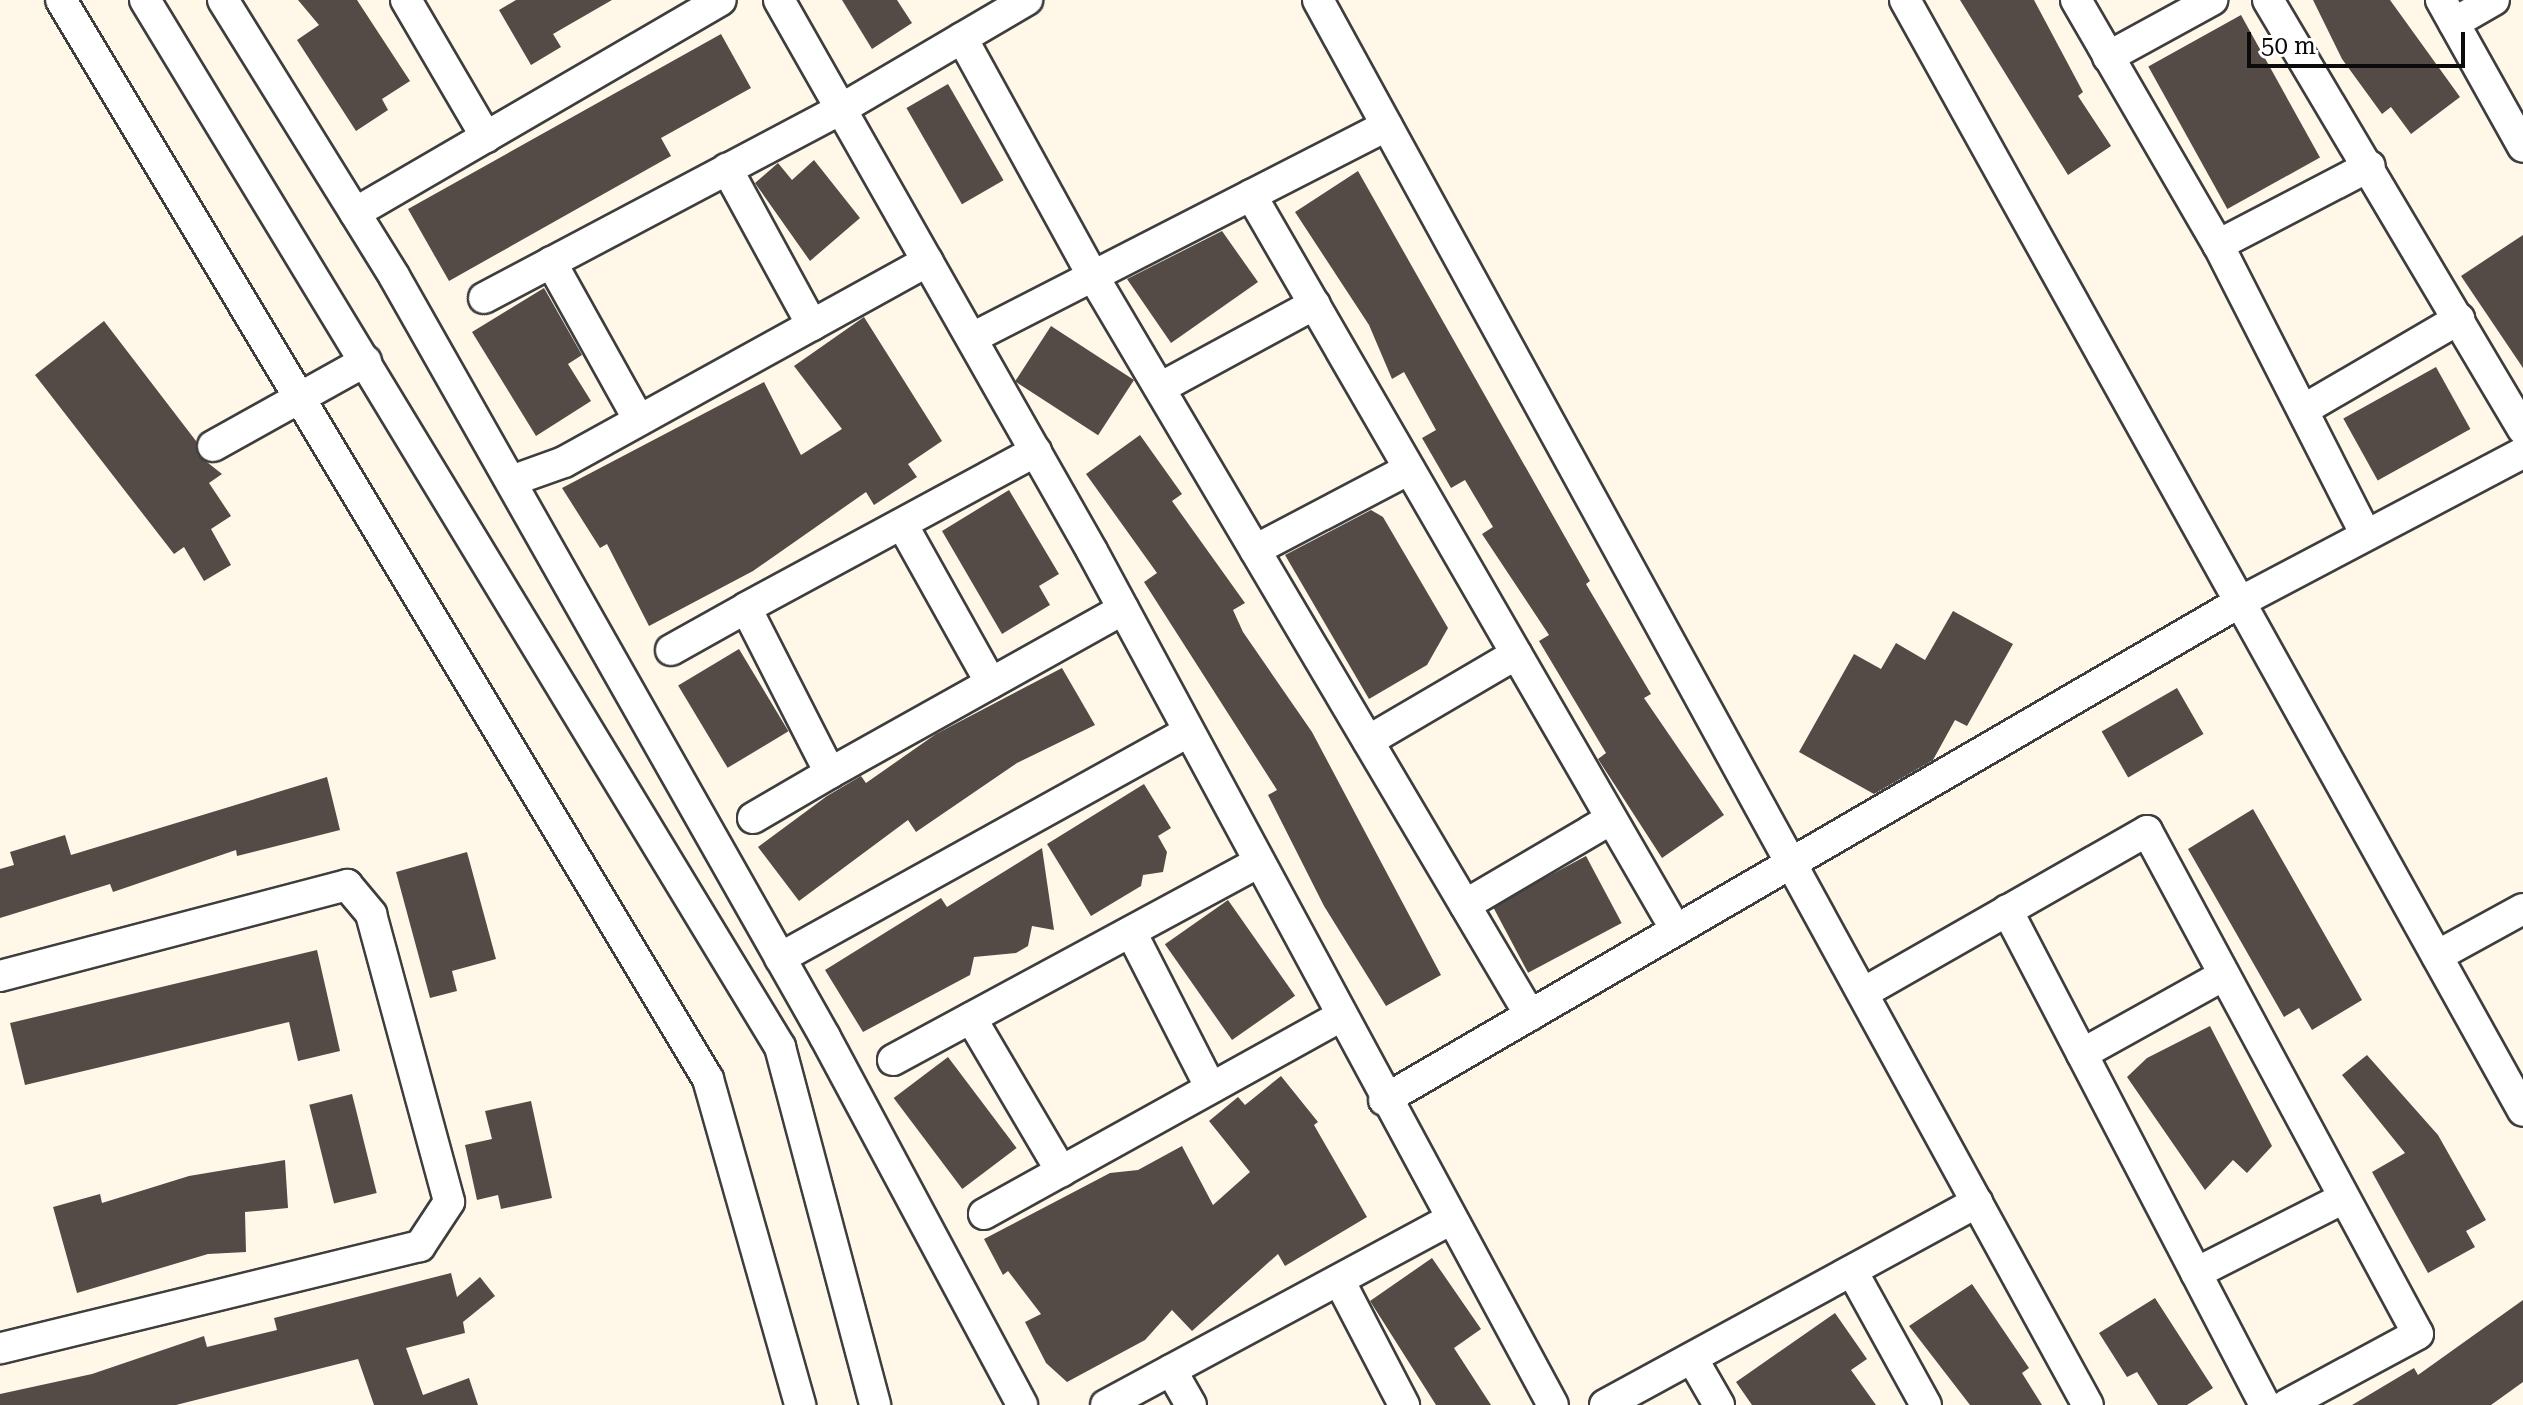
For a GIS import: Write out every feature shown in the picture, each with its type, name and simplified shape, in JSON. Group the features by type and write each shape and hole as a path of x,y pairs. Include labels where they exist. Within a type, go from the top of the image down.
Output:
{"street":[{"path":"61,0 708,1079 800,1405"},
{"path":"145,0 780,1047 875,1405"},
{"path":"223,0 355,213 511,481 780,958 1022,1405"},
{"path":"355,213 721,0"},
{"path":"779,0 1036,451 1339,1017 1553,1405"},
{"path":"484,298 841,109 1027,0"},
{"path":"1318,0 2088,1405"},
{"path":"1905,0 2523,1111"},
{"path":"2076,0 2218,245 2366,535"},
{"path":"2108,57 2212,0"},
{"path":"2268,0 2370,166 2523,429"},
{"path":"2494,0 2447,11 2523,146"},
{"path":"413,2 486,137"},
{"path":"962,38 1093,276 1530,1015"},
{"path":"972,338 1387,126"},
{"path":"2218,245 2370,166"},
{"path":"727,169 812,325"},
{"path":"1251,195 1676,930"},
{"path":"884,285 913,235"},
{"path":"511,481 639,420 928,261"},
{"path":"551,262 639,420"},
{"path":"1160,388 1315,304"},
{"path":"2303,410 2459,319"},
{"path":"213,446 366,361"},
{"path":"671,650 1036,451"},
{"path":"1384,1100 2240,602 2523,453"},
{"path":"1255,550 1409,469"},
{"path":"902,524 991,683"},
{"path":"746,608 830,773"},
{"path":"753,818 1123,609"},
{"path":"1368,741 1516,654"},
{"path":"780,958 1188,732"},
{"path":"1465,905 1611,819"},
{"path":"1863,993 2147,831 2418,1334 2286,1405"},
{"path":"893,1060 1258,863"},
{"path":"0,976 347,885 371,914 449,1202 420,1246 0,1348"},
{"path":"2437,956 2523,909"},
{"path":"2007,910 2265,1405"},
{"path":"1131,932 1211,1088"},
{"path":"2082,1054 2224,975"},
{"path":"984,1214 1339,1017"},
{"path":"971,1018 1061,1171"},
{"path":"2196,1273 2344,1198"},
{"path":"1605,1405 1977,1202"},
{"path":"1106,1405 1450,1220"},
{"path":"1852,1271 1926,1405"},
{"path":"1339,1280 1404,1405"},
{"path":"1692,1358 1719,1405"},
{"path":"1171,1370 1191,1405"}],"building":[{"path":"298,0 357,0 410,81 382,99 388,110 356,131 297,40 319,25"},
{"path":"516,0 612,0 553,34 561,47 531,65 499,10"},
{"path":"842,0 897,0 912,23 872,49"},
{"path":"1960,0 2034,0 2083,92 2078,96 2111,146 2068,175"},
{"path":"2313,0 2390,0 2460,97 2411,134 2391,107 2382,114 2342,59"},
{"path":"2241,15 2320,158 2227,209 2148,66"},
{"path":"721,34 751,88 661,138 671,156 449,281 408,209"},
{"path":"948,84 1004,180 962,204 906,108"},
{"path":"814,160 860,218 810,261 755,183 778,163 792,180"},
{"path":"1358,171 1590,581 1586,584 1651,694 1644,698 1724,815 1662,858 1598,759 1606,753 1539,641 1549,635 1482,534 1493,527 1465,480 1451,488 1422,438 1436,430 1404,372 1392,379 1369,325 1295,212"},
{"path":"1222,231 1258,282 1171,343 1127,279"},
{"path":"2523,235 2523,368 2461,276"},
{"path":"544,288 582,355 568,364 591,401 536,436 472,332"},
{"path":"864,317 942,441 908,464 917,477 874,505 866,492 753,571 649,626 607,544 600,548 562,488 764,382 801,455 842,429 794,366"},
{"path":"104,321 196,441 198,455 222,474 209,483 231,516 211,529 231,565 204,581 184,547 174,554 35,375"},
{"path":"1051,326 1134,380 1098,435 1015,381"},
{"path":"2436,367 2470,429 2378,480 2343,418"},
{"path":"1140,435 1182,494 1172,501 1245,603 1233,610 1243,632 1312,732 1441,975 1386,1006 1324,906 1268,795 1277,790 1144,582 1157,573 1086,474"},
{"path":"1009,490 1059,574 1039,586 1050,605 1002,634 942,531"},
{"path":"1371,510 1383,517 1448,628 1427,665 1369,699 1285,555"},
{"path":"1953,611 2013,644 1967,726 1955,720 1933,760 1874,794 1799,752 1854,654 1881,669 1896,643 1925,660"},
{"path":"739,649 788,731 728,768 678,686"},
{"path":"1062,668 1095,725 1017,763 916,832 908,820 799,901 758,847 827,796 861,776 866,783 936,734"},
{"path":"2177,688 2204,734 2128,777 2102,732"},
{"path":"327,777 340,830 237,856 236,850 113,892 110,884 0,918 0,869 14,865 10,852 65,835 71,855"},
{"path":"1144,784 1171,828 1158,836 1167,852 1163,872 1143,875 1141,886 1091,916 1047,844"},
{"path":"2253,809 2362,1000 2312,1030 2299,1008 2284,1017 2188,849"},
{"path":"1042,848 1054,930 1032,926 1028,946 1016,953 974,957 970,975 863,1032 825,970 941,898 947,907"},
{"path":"467,852 496,959 452,971 457,991 430,998 396,872"},
{"path":"1586,856 1622,923 1528,973 1492,906"},
{"path":"1228,900 1295,996 1232,1040 1165,944"},
{"path":"317,950 340,1051 298,1061 289,1022 25,1085 10,1023"},
{"path":"2210,1026 2272,1146 2247,1173 2233,1160 2205,1190 2127,1077 2147,1058"},
{"path":"2367,1055 2438,1135 2486,1220 2466,1231 2475,1247 2428,1273 2372,1172 2405,1153 2342,1075"},
{"path":"948,1057 1017,1148 962,1189 894,1098"},
{"path":"1281,1076 1318,1122 1314,1125 1367,1217 1285,1266 1278,1254 1192,1331 1172,1310 1145,1340 1067,1382 1046,1363 1025,1322 1041,1314 1008,1271 1003,1275 984,1239 1110,1173 1138,1170 1182,1146 1213,1205 1250,1172 1209,1121 1238,1097 1245,1105"},
{"path":"352,1094 377,1193 334,1204 309,1105"},
{"path":"531,1101 552,1198 501,1209 498,1195 477,1200 465,1145 492,1139 485,1111"},
{"path":"285,1160 288,1208 245,1212 246,1252 208,1254 77,1293 53,1207 100,1194 102,1203 189,1176"},
{"path":"1432,1258 1481,1329 1454,1348 1491,1405 1436,1405 1370,1301"},
{"path":"451,1273 457,1297 480,1277 495,1296 463,1322 465,1333 406,1348 423,1395 469,1378 478,1405 374,1405 358,1359 176,1405 0,1405 0,1394 92,1374 204,1336 207,1347 277,1330 274,1318"},
{"path":"1972,1284 2029,1368 2022,1373 2042,1405 1970,1405 1909,1326"},
{"path":"2155,1298 2213,1388 2187,1405 2158,1405 2137,1372 2127,1377 2099,1333"},
{"path":"2523,1300 2523,1382 2491,1405 2352,1405 2414,1368 2418,1375"},
{"path":"1835,1313 1867,1359 1851,1370 1876,1405 1752,1405 1736,1382"}]}
